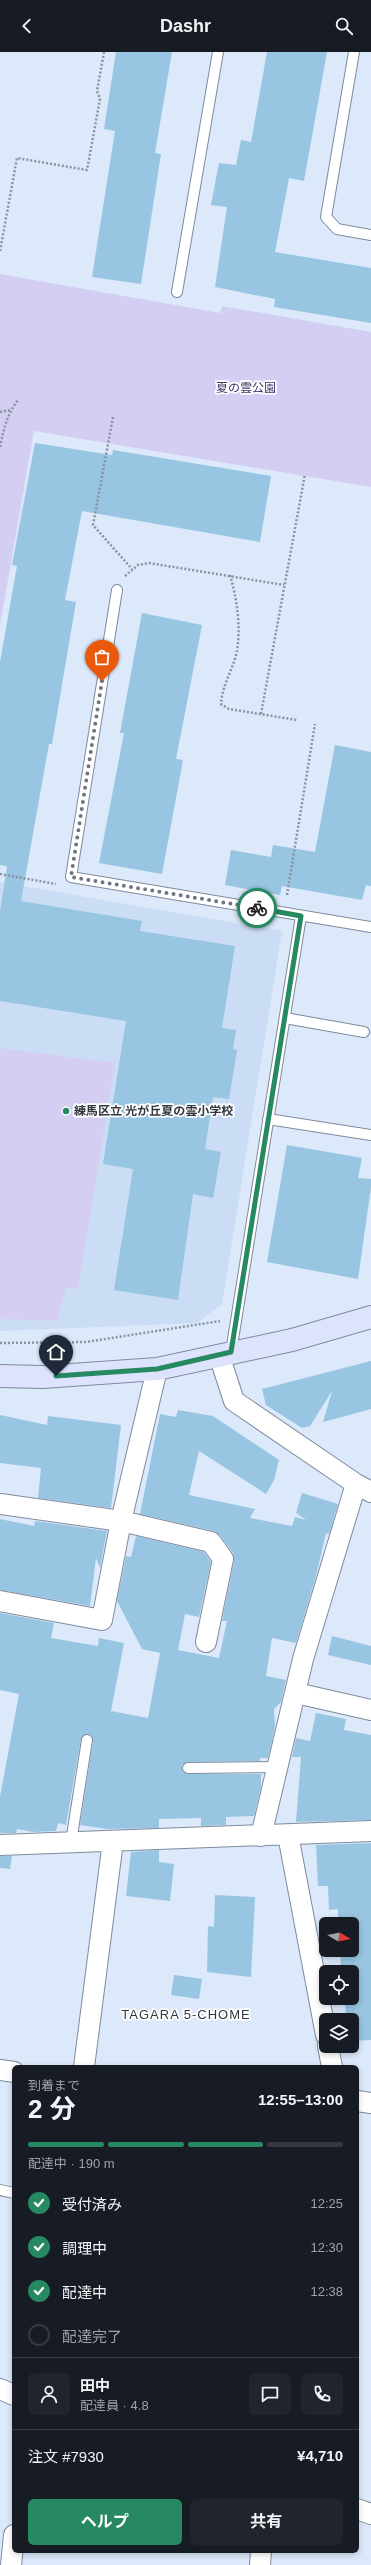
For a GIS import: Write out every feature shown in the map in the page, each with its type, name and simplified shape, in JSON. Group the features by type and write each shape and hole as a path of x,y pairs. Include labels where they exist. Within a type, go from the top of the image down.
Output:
{"street":[{"path":"0,1376 43,1377 157,1369 292,1340 371,1317"},
{"path":"225,1354 234,1401 364,1488 303,1659 261,1836"},
{"path":"0,1601 102,1620 121,1521 157,1369"},
{"path":"0,1504 121,1521 211,1542 222,1559 206,1642"},
{"path":"296,1693 371,1710"},
{"path":"0,1845 371,1831"},
{"path":"288,1835 322,2013"},
{"path":"84,2065 113,1841"},
{"path":"329,2053 332,2065"},
{"path":"0,2070 12,2072"},
{"path":"359,2101 371,2103"},
{"path":"0,2389 12,2394"},
{"path":"359,2510 371,2514"},
{"path":"11,2565 12,2553"},
{"path":"260,2565 261,2553"}],"lane":[{"path":"177,292 218,52"},
{"path":"354,52 326,217 338,229 371,235"},
{"path":"117,590 71,877 371,927"},
{"path":"225,1354 268,1119 301,916"},
{"path":"285,1018 364,1032"},
{"path":"268,1119 371,1135"},
{"path":"72,1842 87,1740"},
{"path":"188,1768 278,1767"},
{"path":"0,2190 12,2193"}],"path":[{"path":"0,251 17,158 87,170 100,99 97,91 104,52"},
{"path":"0,447 4,424 10,410 19,399"},
{"path":"0,412 10,410"},
{"path":"112,417 93,525 132,569"},
{"path":"261,714 305,474"},
{"path":"117,590 132,569 138,564 149,563 284,585"},
{"path":"230,575 237,601 237,651 222,690 221,704 229,709 297,720"},
{"path":"284,913 315,724"},
{"path":"0,874 67,886 71,877"},
{"path":"0,1343 86,1342 222,1320 224,1314"}],"shaded area":[{"path":"0,882 282,931 222,1304 197,1323 0,1331"}],"green space":[{"name":"夏の雲公園","path":"0,274 220,313 222,306 371,332 371,487 34,431 0,625"},
{"path":"0,1048 115,1063 78,1289 66,1288 57,1321 0,1319"}],"building":[{"path":"116,52 172,52 155,153 161,154 141,284 92,277 115,131 104,129"},
{"path":"267,52 327,52 304,181 289,178 275,252 371,268 371,323 274,307 275,299 215,287 227,207 211,205 219,163 236,165 241,140 251,142"},
{"path":"35,443 112,455 113,450 271,476 260,542 82,511 65,600 76,602 52,744 49,744 21,901 142,921 140,931 235,946 222,1028 236,1030 233,1049 237,1050 229,1099 213,1097 205,1149 221,1152 213,1198 193,1194 178,1300 114,1290 133,1169 103,1164 126,1021 0,1001 0,912 7,866 0,865 0,662 17,566 12,565"},
{"path":"142,613 202,625 176,759 183,760 162,874 99,863 124,733 120,733"},
{"path":"335,745 371,752 371,886 366,885 362,900 282,886 280,895 225,885 231,850 271,857 273,845 315,852"},
{"path":"287,1145 362,1158 358,1178 371,1179 371,1187 358,1279 267,1262"},
{"path":"371,1361 371,1409 323,1422 332,1391 310,1426 302,1428 266,1405 262,1389"},
{"path":"178,1410 213,1416 279,1460 274,1480 266,1494 199,1451 189,1495 255,1509 250,1518 292,1526 295,1517 306,1520 296,1513 302,1493 338,1504 329,1534 326,1533 316,1576 296,1643 272,1638 266,1676 286,1680 281,1702 274,1709 275,1727 268,1758 260,1758 260,1761 188,1762 182,1765 183,1772 188,1774 261,1774 261,1787 254,1816 226,1817 226,1825 201,1826 201,1818 159,1819 159,1828 107,1829 80,1825 93,1741 91,1735 88,1734 81,1739 66,1825 58,1823 56,1831 33,1832 17,1829 16,1833 0,1833 0,1797 19,1694 0,1690 0,1613 54,1623 51,1638 98,1646 99,1638 124,1643 111,1711 148,1718 160,1653 142,1649 117,1601 126,1556 131,1557 136,1536 204,1552 211,1562 199,1617 185,1614 178,1650 219,1658 227,1621 222,1621 234,1561 233,1553 220,1535 214,1531 140,1514 160,1414 176,1417"},
{"path":"0,1415 47,1425 48,1416 121,1425 111,1508 38,1498 41,1468 0,1463"},
{"path":"0,1519 34,1526 35,1521 107,1531 100,1568 96,1558 90,1606 0,1590"},
{"path":"332,1636 371,1646 371,1665 328,1655"},
{"path":"316,1713 346,1719 344,1730 371,1735 371,1820 296,1822 301,1757 292,1757 296,1738 310,1741"},
{"path":"371,1843 371,2040 359,2041 359,2013 346,2013 345,2005 359,2005 359,1965 341,1965 340,1957 359,1957 359,1917 338,1917 338,1909 329,1910 328,1886 318,1886 316,1845"},
{"path":"159,1850 159,1862 174,1864 170,1901 126,1896 131,1852"},
{"path":"0,1856 12,1856 10,1869 0,1868"},
{"path":"215,1895 255,1897 251,1977 207,1972 208,1926 214,1927"},
{"path":"174,1975 202,1979 199,1999 171,1995"}],"way so far":[{"path":"102,681 71,877 257,908"}],"place":[{"name":"練馬区立 光が丘夏の雲小学校","path":"66,1111"}],"district":[{"name":"TAGARA 5-CHOME","path":"186,2014"}],"route":[{"path":"56,1376 157,1369 231,1352 301,916 257,908"}]}
